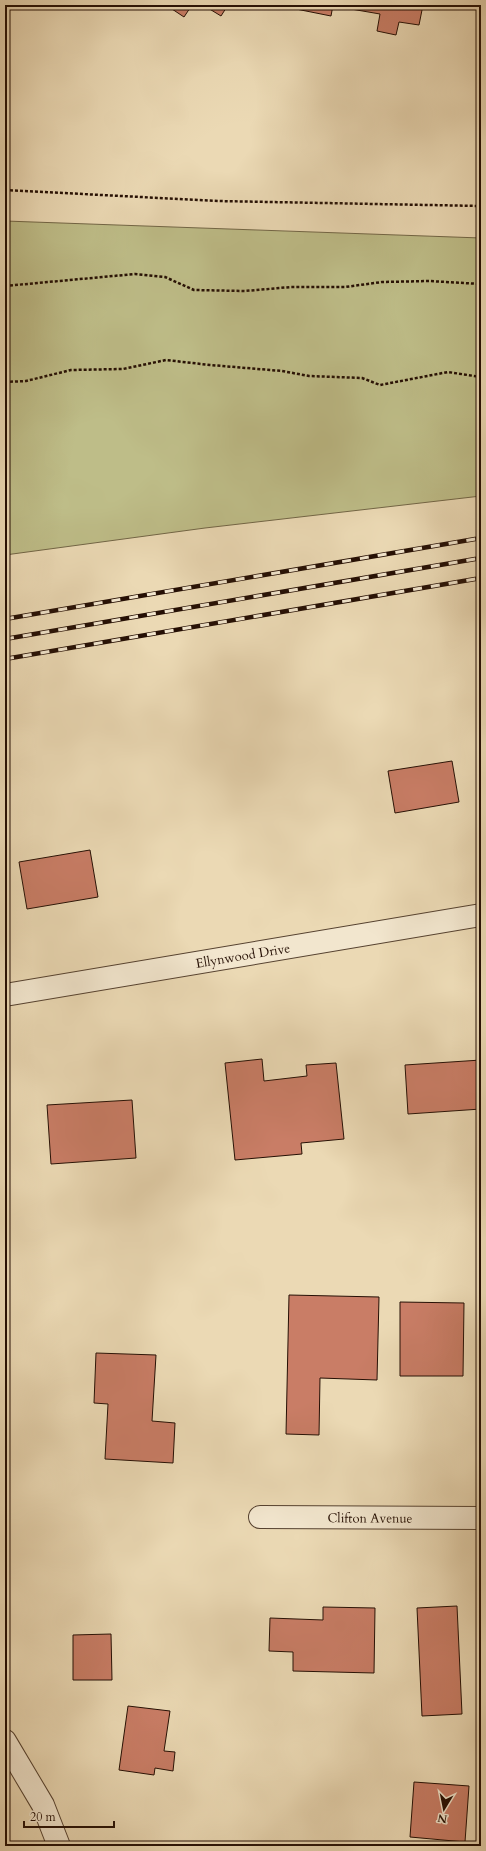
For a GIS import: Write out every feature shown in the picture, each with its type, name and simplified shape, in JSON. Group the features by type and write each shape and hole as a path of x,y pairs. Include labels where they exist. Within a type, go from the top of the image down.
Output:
{"street":[{"name":"Ellynwood Drive","path":"5,995 481,915"},
{"name":"Clifton Avenue","path":"260,1517 481,1518"},
{"path":"5,1741 43,1805 59,1846"}],"path":[{"path":"5,190 218,201 481,206"},
{"path":"5,286 135,274 165,277 194,290 245,291 291,287 345,288 382,282 429,281 481,284"},
{"path":"5,382 26,380 71,370 123,369 166,360 282,371 309,376 362,378 380,385 448,372 481,377"}],"shaded area":[{"path":"5,221 481,238 481,496 205,528 5,555"}],"building":[{"path":"166,5 192,5 184,17"},
{"path":"203,5 228,5 221,16"},
{"path":"276,5 333,5 331,16"},
{"path":"352,5 423,5 419,25 399,22 396,35 377,31 380,14 351,9"},
{"path":"452,761 459,802 395,813 388,771"},
{"path":"90,850 98,897 27,909 19,862"},
{"path":"262,1059 264,1081 307,1076 306,1065 336,1063 344,1139 301,1143 302,1154 235,1160 225,1063"},
{"path":"481,1060 481,1109 408,1114 405,1065"},
{"path":"132,1100 136,1158 51,1164 47,1105"},
{"path":"289,1295 379,1297 377,1380 320,1378 319,1435 286,1434"},
{"path":"400,1302 464,1303 463,1376 400,1376"},
{"path":"96,1353 156,1355 152,1421 175,1423 173,1463 105,1459 108,1404 94,1403"},
{"path":"457,1606 462,1714 422,1716 417,1608"},
{"path":"323,1607 375,1608 374,1673 293,1671 293,1652 269,1651 270,1618 323,1620"},
{"path":"111,1634 112,1680 73,1680 73,1635"},
{"path":"128,1706 170,1711 164,1751 175,1752 173,1771 155,1768 154,1775 119,1770"},
{"path":"414,1782 469,1786 465,1842 410,1837"}],"railway":[{"path":"5,619 481,538"},
{"path":"5,639 481,558"},
{"path":"5,659 481,578"}]}
